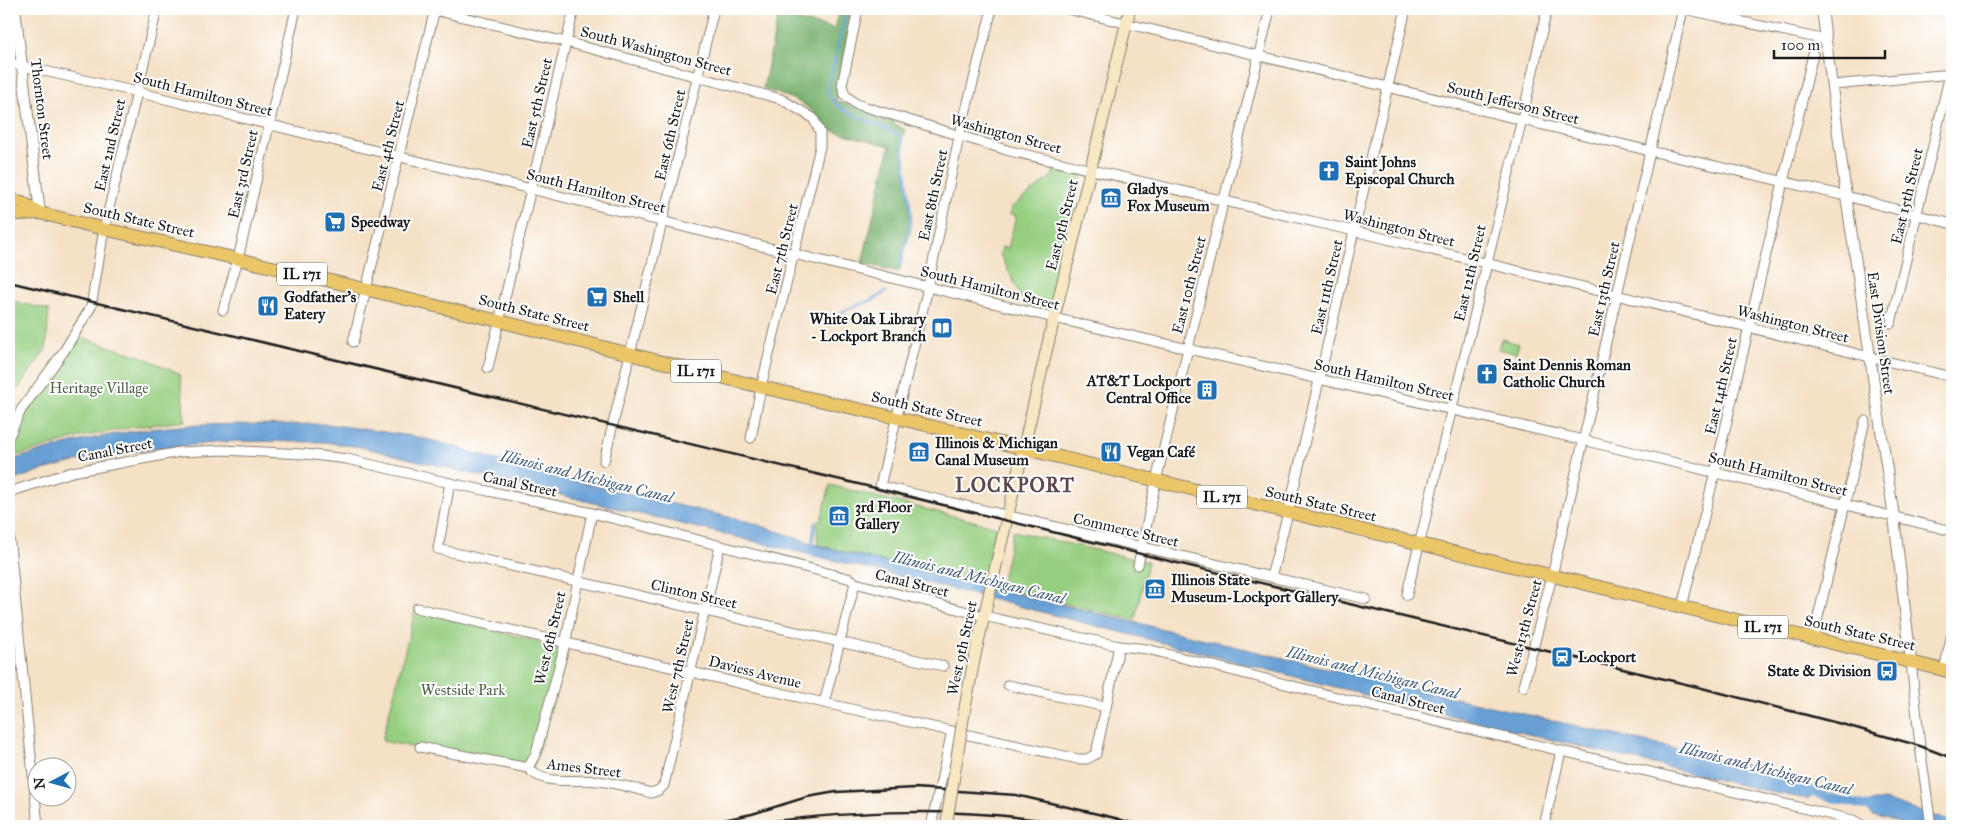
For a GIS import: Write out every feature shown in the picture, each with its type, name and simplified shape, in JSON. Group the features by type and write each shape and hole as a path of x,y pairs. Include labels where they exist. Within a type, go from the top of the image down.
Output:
{"main road":[{"name":"East 9th Street","path":"1024,449 1054,318 1092,170 1130,9"},
{"name":"IL 171","path":"9,199 22,202 40,213"},
{"name":"IL 171","path":"9,212 20,214 40,213"},
{"name":"South State Street","path":"40,213 499,321 761,387 1948,671"},
{"name":"West 9th Street","path":"946,826 956,751 984,616 1024,449"}],"street":[{"name":"Thornton Street","path":"15,9 40,213"},
{"name":"East 2nd Street","path":"9,436 22,410 64,351 91,307 104,229 157,9"},
{"name":"East 3rd Street","path":"223,310 238,259 296,9"},
{"name":"South Washington Street","path":"433,9 781,99 813,118"},
{"name":"East 4th Street","path":"353,342 400,156 433,9"},
{"name":"East 5th Street","path":"488,368 574,9"},
{"name":"East 6th Street","path":"630,355 714,9"},
{"name":"Washington Street","path":"858,9 842,85 845,95 856,104 959,137 1952,377"},
{"name":"East 8th Street","path":"880,486 928,287 959,137 992,9"},
{"name":"South Jefferson Street","path":"1067,9 1650,151 1846,196 1952,224"},
{"name":"East 10th Street","path":"1138,565 1187,349 1270,9"},
{"name":"East 11th Street","path":"1270,577 1288,512 1406,9"},
{"name":"East 12th Street","path":"1407,595 1415,559 1421,544 1428,507 1547,9"},
{"path":"1684,9 1826,40"},
{"name":"East 13th Street","path":"1552,576 1684,9"},
{"name":"East Division Street","path":"1822,9 1846,196 1894,517 1912,661"},
{"name":"East 14th Street","path":"1682,607 1750,327 1813,54"},
{"name":"South Hamilton Street","path":"9,63 269,124 1054,318 1583,440 1952,531"},
{"path":"1833,85 1951,75"},
{"name":"East 15th Street","path":"1890,323 1951,75"},
{"name":"East 7th Street","path":"761,387 820,147 820,132 813,118"},
{"path":"604,461 630,355"},
{"path":"751,438 761,387"},
{"path":"1813,638 1865,421"},
{"name":"Canal Street","path":"9,492 72,472 180,452 223,450 296,453 347,459 592,513 851,579 855,583 984,616 1119,646 1147,649 1561,751 1853,820 1864,826"},
{"name":"Clinton Street","path":"450,483 438,549 943,666"},
{"name":"Commerce Street","path":"880,486 1366,599"},
{"name":"West 6th Street","path":"528,768 536,753 565,644 592,513"},
{"path":"9,535 38,826"},
{"name":"West 7th Street","path":"659,790 664,785 720,546"},
{"name":"West 13th Street","path":"1523,687 1552,576"},
{"path":"824,704 855,583"},
{"name":"Daviess Avenue","path":"417,608 565,644 691,671 824,704 1078,760 1096,754 1106,707"},
{"path":"1948,671 1952,634"},
{"path":"1008,685 1106,707 1119,646"},
{"path":"1912,661 1926,796 1931,826"},
{"path":"931,826 952,731"},
{"name":"Ames Street","path":"420,747 528,768 534,776 552,779 596,780 651,793 659,790"},
{"path":"1544,826 1561,751"}],"green space":[{"path":"839,9 854,9 836,101 894,118 893,123 905,130 902,138 911,214 910,229 899,272 862,263 890,146 826,129 807,107 791,98 763,89 778,16 835,29"},
{"path":"1055,166 1083,172 1050,310 1025,305 1000,254 1002,247 1008,248 1016,216 1009,214 1012,207 1052,176"},
{"path":"9,300 49,310 46,349 9,402"},
{"name":"Heritage Village","path":"80,337 140,356 180,374 185,421 134,427 80,437 19,455 9,453 14,437 30,407"},
{"path":"1501,339 1519,344 1516,353 1498,349"},
{"path":"830,485 997,527 983,586 818,545 817,523 818,520 821,520"},
{"path":"1013,531 1148,562 1135,620 1000,588"},
{"name":"Westside Park","path":"415,611 568,649 533,771 382,741"}],"water":[{"name":"Illinois and Michigan Canal","path":"327,424 412,436 446,444 528,470 750,522 826,548 1300,662 1805,779 1815,789 1817,794 1808,799 1770,792 1361,694 940,586 361,447 324,442 234,441 152,449 94,457 39,471 9,482 9,461 51,448 116,434 199,425"},
{"name":"Illinois and Michigan Canal","path":"1884,800 1952,822 1952,826 1906,826 1885,818 1873,816 1868,811 1867,806 1871,802"}],"waterway":[{"path":"847,9 827,91 832,100 840,107 902,138 911,214 910,229 900,264"},
{"path":"829,325 841,313 872,300 886,291"},
{"path":"812,546 815,523"},
{"name":"Illinois and Michigan Canal","path":"1809,792 1876,809"}],"railway":[{"path":"9,282 875,488 1169,561 1694,686 1849,726 1920,746 1952,758"},
{"path":"695,826 752,814 807,797 836,792 915,788 1016,795 1115,818 1141,826"},
{"path":"733,826 821,816 907,812 993,815 1081,826"}],"place":[{"name":"Saint Johns Episcopal Church","path":"1329,171"},
{"name":"Gladys Fox Museum","path":"1111,198"},
{"name":"Speedway","path":"335,222"},
{"name":"Shell","path":"597,297"},
{"name":"Godfather's Eatery","path":"268,306"},
{"name":"White Oak Library - Lockport Branch","path":"942,328"},
{"name":"Saint Dennis Roman Catholic Church","path":"1487,374"},
{"name":"AT&T Lockport Central Office","path":"1207,390"},
{"name":"Illinois & Michigan Canal Museum","path":"919,452"},
{"name":"Vegan Café","path":"1111,452"},
{"name":"3rd Floor Gallery","path":"839,516"},
{"name":"Illinois State Museum-Lockport Gallery","path":"1155,589"},
{"name":"Lockport","path":"1562,657"},
{"name":"State & Division","path":"1887,671"}],"district":[{"name":"LOCKPORT","path":"1015,485"}]}
